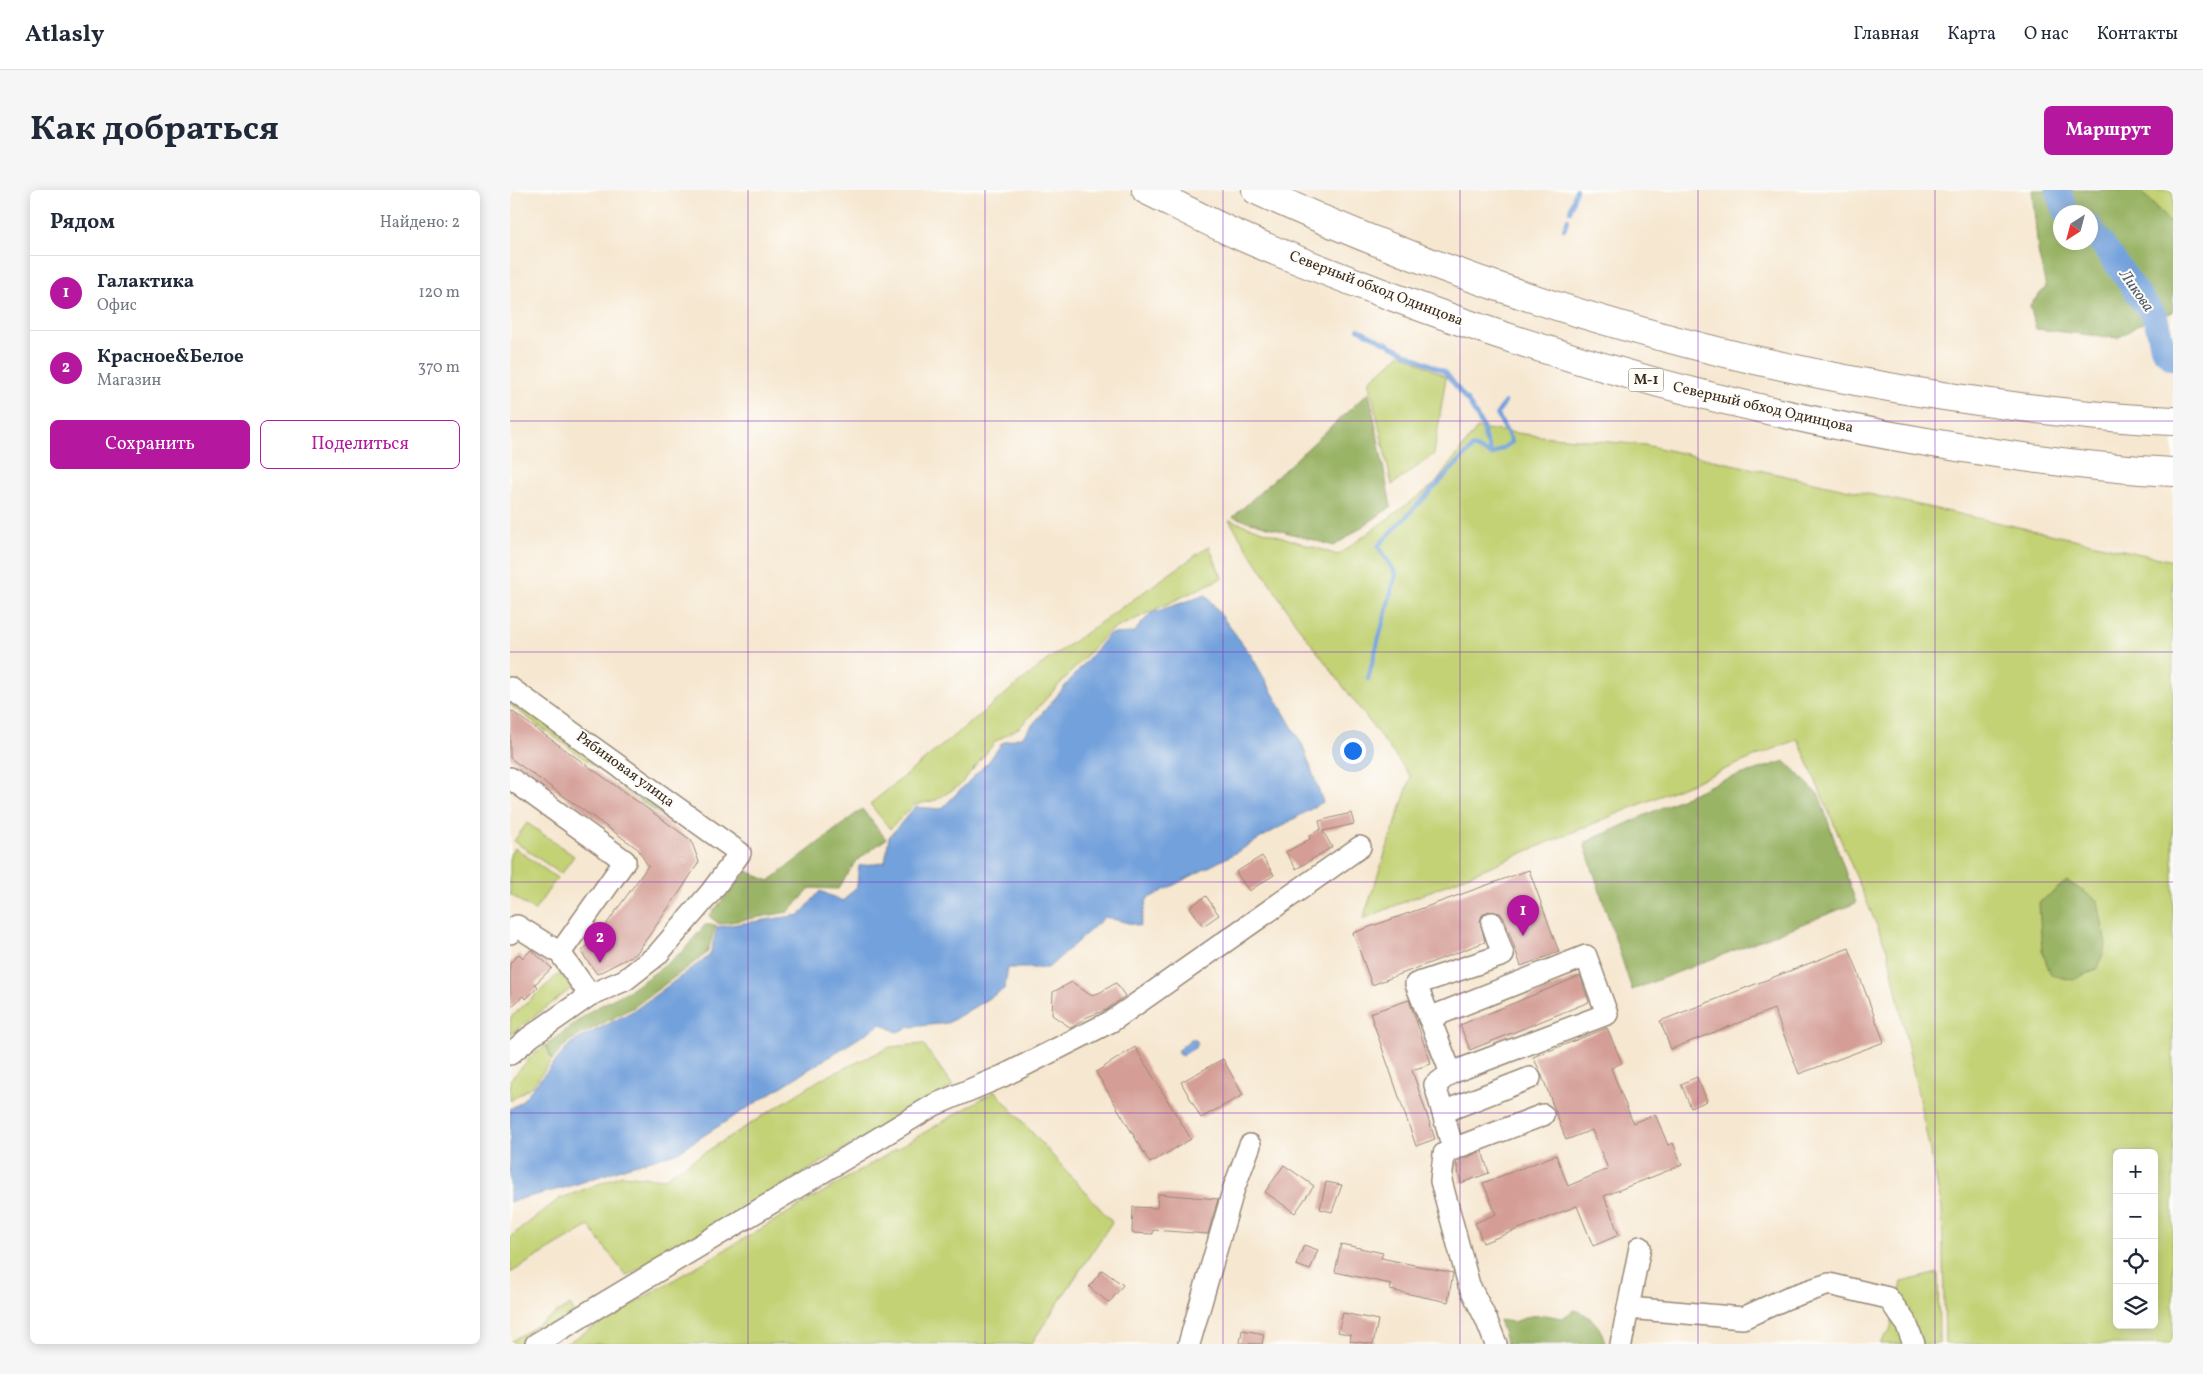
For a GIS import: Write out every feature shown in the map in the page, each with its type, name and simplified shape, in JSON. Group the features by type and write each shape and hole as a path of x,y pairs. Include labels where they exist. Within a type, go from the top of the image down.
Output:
{"highway":[{"name":"Северный обход Одинцова","path":"1146,190 1240,236 1339,276 1473,327 1594,366 1727,402 1859,431 2004,455 2133,470 2173,472"},
{"path":"1256,190 1358,234 1488,284 1604,320 1743,357 1876,386 2009,406 2129,419 2173,421"}],"street":[{"name":"Рябиновая улица","path":"510,688 740,853 657,955 625,980 590,995"},
{"path":"510,778 625,861 560,953"},
{"path":"536,1344 934,1105 1003,1076 1112,1021 1360,847"},
{"path":"1451,1073 1416,984 1503,955 1492,923"},
{"path":"510,933 517,926 560,953 590,995 530,1037 510,1054"},
{"path":"1429,1018 1586,956 1607,1014 1451,1073 1435,1085 1453,1149"},
{"path":"1443,1112 1530,1078"},
{"path":"1496,1344 1469,1285 1441,1181 1444,1154 1543,1115"},
{"path":"1189,1344 1234,1188 1250,1146"},
{"path":"1621,1344 1640,1248"},
{"path":"1628,1308 1743,1318 1787,1298 1829,1284 1888,1298 1906,1323 1914,1344"}],"green space":[{"path":"2032,190 2140,190 2173,226 2173,312 2140,324 2118,338 2036,329 2030,305 2046,287 2038,251"},
{"path":"2140,190 2173,190 2173,226"},
{"path":"1402,353 1446,377 1434,454 1392,485 1369,381"},
{"path":"1369,392 1391,507 1334,546 1233,517"},
{"path":"1477,428 1540,436 1645,445 2173,561 2173,1344 1945,1344 1942,1208 1888,952 1798,739 1363,919 1411,777 1295,622 1229,520 1338,555 1435,484"},
{"path":"1209,546 1222,578 1108,632 1020,727 996,741 960,785 936,800 914,805 890,829 870,804 1046,661"},
{"path":"510,692 627,777 621,785 510,705"},
{"path":"1785,761 1819,795 1856,903 1632,990 1584,843 1720,781"},
{"path":"627,780 677,815 672,823 622,788"},
{"path":"862,809 886,839 856,861 838,889 811,888 788,912 719,924 709,916 747,871 769,881"},
{"path":"527,823 574,856 561,874 514,841"},
{"path":"515,848 557,878 534,911 510,894 510,854"},
{"path":"2067,881 2098,901 2106,945 2098,968 2073,980 2051,975 2042,951 2039,903"},
{"path":"705,925 716,925 707,953 634,1007 569,1041 552,1060 546,1045 592,1010 630,990 660,969 683,951"},
{"path":"560,973 573,987 510,1035 510,1018"},
{"path":"923,1044 953,1086 626,1276 589,1226 510,1273 510,1237 559,1199 622,1175 663,1179 821,1079 890,1047"},
{"path":"546,1045 552,1060 533,1085 510,1101 510,1080 532,1056"},
{"path":"995,1091 1112,1222 1031,1344 565,1344"},
{"path":"1938,1273 1939,1344 1880,1344 1890,1330 1902,1282"},
{"path":"570,1305 575,1312 522,1344 510,1344 510,1342"},
{"path":"1575,1310 1595,1322 1604,1338 1605,1344 1507,1344 1499,1320 1514,1322 1530,1316 1545,1315 1562,1318"}],"water":[{"path":"1206,595 1251,655 1303,746 1323,802 1230,856 1147,899 1140,926 1105,917 1048,968 1008,968 1004,989 948,1023 911,1027 897,1032 881,1024 676,1153 510,1203 510,1109 520,1103 571,1043 635,1010 710,955 717,927 800,915 820,891 843,901 857,886 859,866 885,862 889,837 915,807 941,809 989,761 1002,743 1023,736 1109,634 1133,633 1151,613"},
{"path":"1191,1039 1195,1039 1198,1043 1196,1047 1182,1056 1178,1054 1178,1050"}],"building":[{"path":"510,710 691,840 699,862 636,954 597,974 581,952 603,929 648,866 638,849 510,758"},
{"path":"1351,813 1354,824 1323,831 1332,847 1296,869 1286,852 1310,839 1309,836 1321,829 1319,821"},
{"path":"1262,856 1274,875 1249,891 1236,872"},
{"path":"1529,870 1559,952 1521,966 1504,918 1500,913 1488,911 1482,915 1480,921 1485,942 1372,985 1353,933"},
{"path":"1206,896 1219,915 1203,926 1190,907"},
{"path":"1849,948 1884,1042 1799,1074 1774,1009 1671,1049 1660,1021"},
{"path":"531,950 552,968 535,984 538,987 526,999 523,996 510,1008 510,963 519,954 523,958"},
{"path":"1580,976 1589,1002 1470,1050 1460,1025"},
{"path":"1072,982 1090,995 1099,993 1116,983 1125,996 1106,1010 1087,1017 1071,1028 1052,1015 1053,992"},
{"path":"1409,1000 1431,1064 1412,1070 1435,1139 1416,1146 1370,1013"},
{"path":"1607,1028 1622,1063 1611,1068 1633,1123 1655,1114 1668,1145 1673,1143 1682,1165 1604,1196 1619,1235 1593,1246 1577,1206 1483,1243 1475,1223 1496,1214 1483,1183 1556,1155 1568,1186 1608,1169 1592,1130 1566,1140 1541,1073 1533,1057"},
{"path":"1135,1047 1191,1139 1150,1163 1096,1072"},
{"path":"1223,1059 1243,1095 1201,1118 1181,1082"},
{"path":"1697,1077 1707,1101 1691,1108 1681,1084"},
{"path":"1482,1151 1489,1173 1461,1183 1456,1162"},
{"path":"1284,1165 1314,1186 1295,1213 1265,1192"},
{"path":"1326,1182 1342,1185 1332,1212 1320,1209"},
{"path":"1158,1194 1218,1199 1208,1234 1153,1230 1153,1234 1132,1233 1133,1207 1157,1208"},
{"path":"1341,1244 1383,1253 1381,1258 1453,1273 1448,1302 1390,1290 1391,1284 1335,1272"},
{"path":"1304,1245 1318,1250 1310,1270 1296,1265"},
{"path":"1102,1270 1123,1285 1109,1303 1089,1287"},
{"path":"1343,1313 1378,1320 1373,1344 1350,1341 1351,1335 1338,1332"},
{"path":"1242,1330 1264,1334 1262,1344 1240,1343"}],"waterway":[{"path":"1570,211 1576,190"},
{"name":"Ликова","path":"2058,190 2063,205"},
{"path":"1564,229 1568,219"},
{"name":"Ликова","path":"2098,238 2156,319 2163,349 2173,358"},
{"path":"1358,329 1445,372 1469,403 1483,427 1492,455"},
{"path":"2159,337 2173,340"},
{"path":"1368,679 1396,574 1378,546 1473,447 1492,455 1512,442 1497,414 1505,402"}],"place":[{"name":"Галактика","path":"1523,936"},
{"name":"Красное&Белое","path":"600,963"}]}
